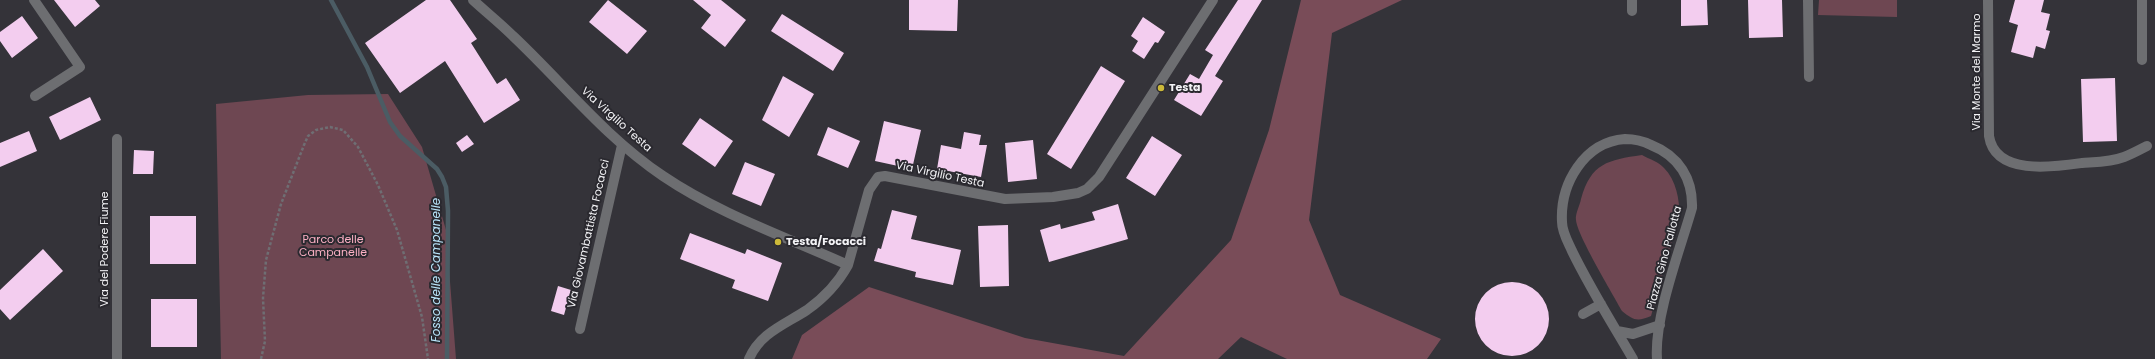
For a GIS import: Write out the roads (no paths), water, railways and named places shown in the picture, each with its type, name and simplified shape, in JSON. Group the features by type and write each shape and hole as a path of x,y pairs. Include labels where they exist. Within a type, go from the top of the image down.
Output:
{"street":[{"path":"34,0 80,67 35,96"},
{"name":"Via Virgilio Testa","path":"472,0 513,36 596,121 622,145 662,176 724,211 848,264 869,190 878,177 888,177 1005,199 1066,195 1087,189 1099,177 1213,0"},
{"path":"1632,0 1632,11"},
{"path":"1808,0 1809,77"},
{"name":"Via Monte del Marmo","path":"1988,0 1989,136 1991,145 1997,154 2007,161 2018,164 2055,166 2119,158 2147,146"},
{"path":"2142,0 2142,60"},
{"name":"Via del Podere Fiume","path":"117,139 118,359"},
{"name":"Piazza Gino Pallotta","path":"1633,359 1579,265 1563,229 1562,222 1564,199 1569,181 1586,156 1615,141 1632,139 1657,147 1677,161 1686,174 1692,198 1692,208 1663,309 1657,359"},
{"name":"Via Giovambattista Focacci","path":"580,329 622,145"},
{"path":"749,359 756,345 767,333 807,310 826,294 836,284 848,264"},
{"path":"1582,314 1602,304"},
{"name":"Piazza Gino Pallotta","path":"1617,331 1633,334 1660,325"}],"waterway":[{"name":"Fosso delle Campanelle","path":"331,0 367,67 390,122 400,136 437,169 446,187 448,211 447,359"}],"place":[{"name":"Testa","path":"1161,88"},
{"name":"Testa/Focacci","path":"778,242"}],"park label":[{"name":"Parco delle Campanelle","path":"333,246"}]}
